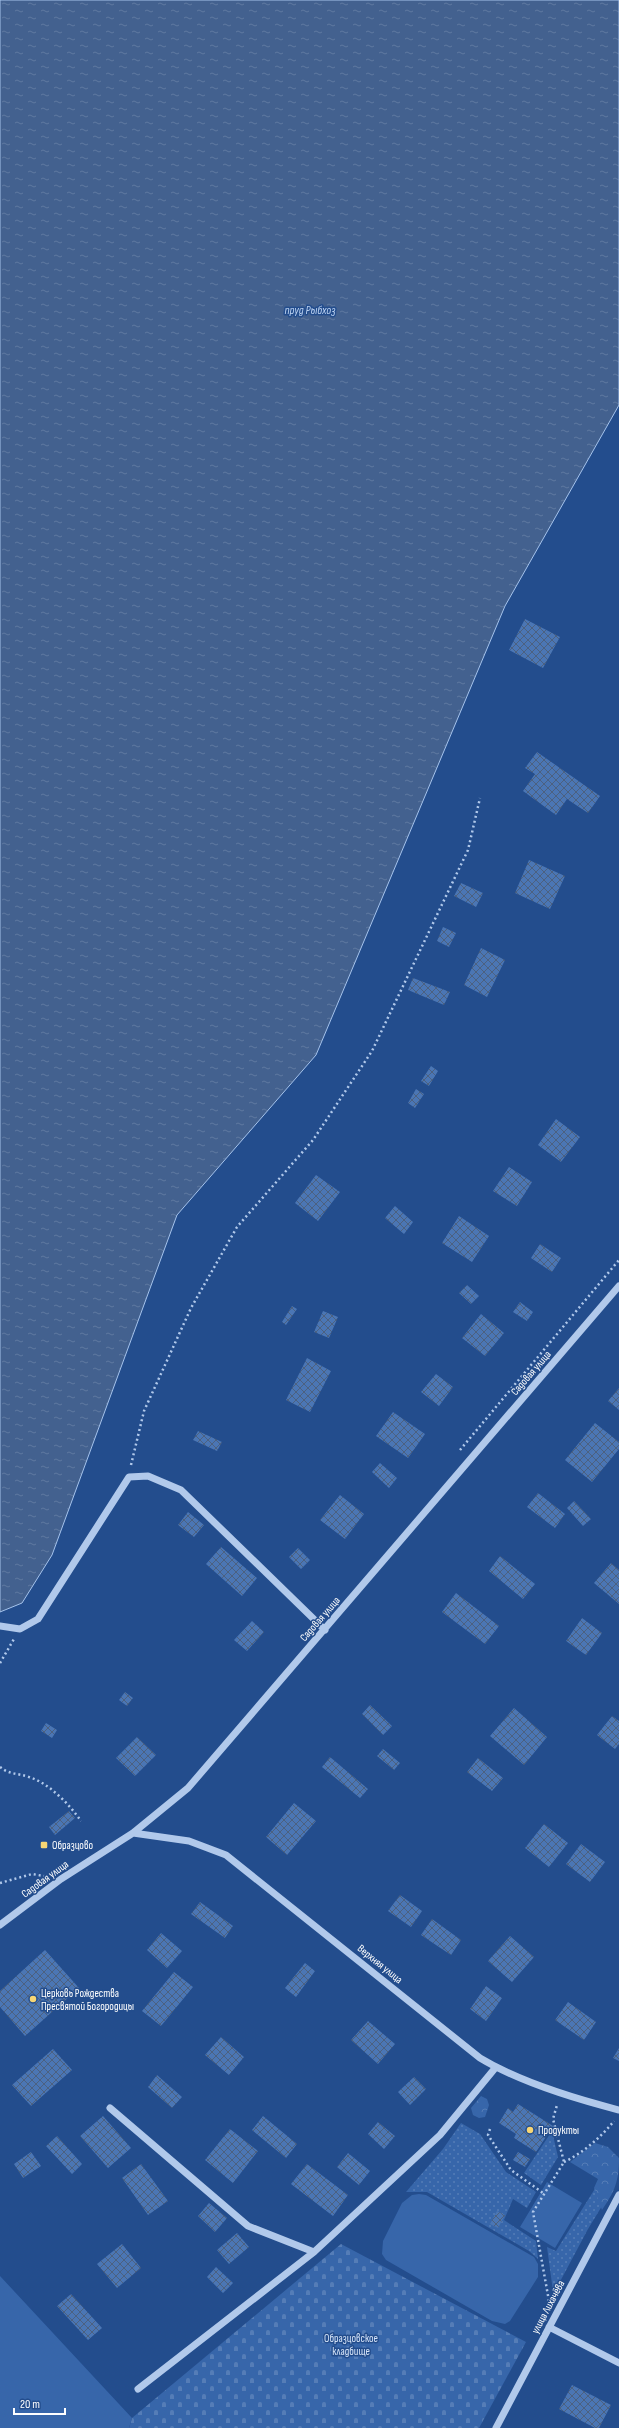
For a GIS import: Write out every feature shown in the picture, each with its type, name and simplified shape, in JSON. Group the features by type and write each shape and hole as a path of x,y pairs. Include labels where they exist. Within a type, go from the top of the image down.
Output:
{"street":[{"name":"Садовая улица","path":"0,1925 61,1879 133,1833 188,1788 619,1286"},
{"path":"0,1626 20,1629 38,1619 129,1478 148,1476 181,1490 325,1630"},
{"name":"Верхняя улица","path":"133,1833 189,1841 226,1855 480,2058 496,2067 561,2092 619,2110"},
{"path":"138,2389 314,2252 440,2135 496,2067"},
{"path":"110,2108 248,2226 314,2252"},
{"path":"610,2108 619,2115"},
{"name":"улица Лихачёва","path":"496,2428 619,2195"},
{"path":"551,2324 619,2363"}],"path":[{"path":"129,1478 144,1411 191,1308 237,1227 313,1140 372,1052 468,850 480,798"},
{"path":"455,1456 619,1260"},
{"path":"0,1663 20,1629"},
{"path":"0,1767 8,1773 30,1777 56,1794 70,1806 81,1821"},
{"path":"0,1883 32,1874 61,1879"},
{"path":"561,2092 553,2119 564,2162"},
{"path":"551,2324 533,2212 564,2162 605,2132 619,2115"},
{"path":"490,2129 488,2135 511,2170 544,2192"}],"green space":[{"path":"481,2096 487,2099 489,2105 485,2117 479,2118 473,2115 471,2108"},
{"path":"461,2123 480,2134 506,2172 536,2192 527,2208 513,2199 504,2220 536,2241 538,2259 529,2251 427,2192 406,2192 443,2149"},
{"path":"552,2131 558,2157 541,2185 524,2173"},
{"path":"595,2143 608,2147 619,2158 617,2180 610,2197 602,2210 594,2188 598,2179 570,2162"},
{"path":"547,2182 582,2203 555,2248 520,2227"},
{"path":"596,2187 602,2206 555,2291 553,2291 547,2247 556,2251"},
{"path":"412,2195 426,2195 534,2257 538,2264 538,2277 510,2321 505,2324 492,2321 386,2260 382,2254 383,2241 402,2203"},
{"name":"Образцовское кладбище","path":"341,2244 526,2342 479,2428 129,2428 132,2418"},
{"path":"0,2276 132,2418 129,2428 0,2428"}],"water":[{"name":"пруд Рыбхоз","path":"0,0 619,0 619,405 505,606 316,1055 177,1215 52,1555 22,1603 0,1612"}],"building":[{"path":"525,619 560,637 543,668 509,650"},
{"path":"537,752 600,796 588,813 567,799 556,815 523,791 535,774 525,768"},
{"path":"529,860 565,876 550,909 515,893"},
{"path":"461,883 483,893 476,907 454,896"},
{"path":"443,927 456,933 449,947 437,941"},
{"path":"481,948 505,960 487,997 464,985"},
{"path":"413,978 450,992 444,1005 408,990"},
{"path":"431,1066 438,1071 429,1086 421,1081"},
{"path":"416,1089 424,1094 415,1108 408,1103"},
{"path":"556,1119 580,1137 561,1162 538,1145"},
{"path":"509,1167 532,1182 517,1206 493,1191"},
{"path":"316,1175 340,1192 318,1221 295,1203"},
{"path":"395,1206 413,1222 404,1234 385,1218"},
{"path":"459,1216 489,1236 472,1262 442,1243"},
{"path":"540,1244 561,1258 552,1272 531,1258"},
{"path":"467,1285 479,1296 471,1304 459,1293"},
{"path":"520,1302 533,1312 527,1321 513,1312"},
{"path":"292,1306 297,1309 286,1325 282,1322"},
{"path":"323,1311 338,1317 329,1338 314,1332"},
{"path":"481,1314 504,1333 485,1356 462,1338"},
{"path":"307,1358 331,1371 310,1412 286,1400"},
{"path":"436,1374 453,1387 439,1406 421,1392"},
{"path":"619,1388 619,1410 608,1401"},
{"path":"393,1412 425,1434 408,1458 376,1436"},
{"path":"595,1423 619,1442 619,1449 592,1482 565,1460"},
{"path":"198,1431 222,1442 217,1451 193,1440"},
{"path":"380,1463 397,1478 389,1488 372,1472"},
{"path":"538,1493 565,1514 555,1528 527,1507"},
{"path":"340,1495 364,1514 345,1539 320,1520"},
{"path":"574,1501 591,1519 583,1526 567,1508"},
{"path":"188,1512 204,1525 194,1537 178,1525"},
{"path":"221,1547 257,1578 242,1596 206,1564"},
{"path":"298,1548 310,1560 301,1569 289,1557"},
{"path":"500,1556 535,1584 523,1599 489,1571"},
{"path":"611,1563 619,1570 619,1604 594,1583"},
{"path":"456,1593 499,1626 485,1644 442,1612"},
{"path":"582,1618 602,1633 586,1655 566,1641"},
{"path":"252,1621 264,1632 247,1651 234,1640"},
{"path":"125,1692 133,1698 127,1706 119,1700"},
{"path":"370,1705 392,1726 383,1735 362,1714"},
{"path":"514,1708 547,1737 524,1765 490,1736"},
{"path":"612,1716 619,1721 619,1744 615,1749 597,1735"},
{"path":"46,1723 57,1730 52,1738 41,1731"},
{"path":"137,1737 156,1755 135,1776 116,1758"},
{"path":"383,1749 400,1763 394,1770 377,1756"},
{"path":"330,1757 368,1789 360,1798 322,1767"},
{"path":"478,1758 503,1778 492,1791 467,1772"},
{"path":"294,1803 316,1821 287,1855 266,1837"},
{"path":"69,1811 75,1818 55,1835 49,1827"},
{"path":"544,1824 568,1843 549,1867 525,1848"},
{"path":"581,1844 605,1862 590,1882 566,1864"},
{"path":"400,1895 422,1911 411,1927 388,1911"},
{"path":"200,1902 233,1926 225,1938 191,1914"},
{"path":"432,1919 461,1940 451,1955 421,1935"},
{"path":"161,1933 182,1951 167,1968 147,1950"},
{"path":"510,1936 534,1957 512,1982 488,1961"},
{"name":"Церковь Рождества Пресвятой Богородицы","path":"45,1950 79,1988 25,2036 0,2007 0,1991"},
{"path":"305,1963 315,1971 296,1997 285,1988"},
{"path":"174,1972 193,1987 161,2026 142,2011"},
{"path":"486,1986 502,1998 486,2021 470,2009"},
{"path":"568,2002 596,2022 584,2040 555,2020"},
{"path":"368,2021 395,2044 378,2064 351,2040"},
{"path":"221,2037 244,2057 229,2075 205,2055"},
{"path":"619,2048 619,2061 613,2058"},
{"path":"53,2049 72,2070 31,2106 12,2085"},
{"path":"157,2075 182,2097 172,2108 148,2087"},
{"path":"414,2077 426,2089 410,2105 398,2092"},
{"name":"Продукты","path":"518,2104 553,2126 536,2152 514,2138 516,2134 499,2123 508,2108 513,2112"},
{"path":"103,2116 131,2148 108,2168 80,2136"},
{"path":"263,2116 297,2144 286,2158 252,2130"},
{"path":"378,2122 395,2136 384,2149 368,2134"},
{"path":"230,2129 258,2151 233,2183 205,2160"},
{"path":"57,2136 82,2164 72,2174 46,2146"},
{"path":"31,2152 41,2166 23,2178 14,2164"},
{"path":"518,2152 530,2159 525,2167 513,2160"},
{"path":"348,2153 370,2171 359,2185 337,2167"},
{"path":"141,2164 168,2201 148,2215 122,2178"},
{"path":"307,2164 348,2195 333,2216 291,2184"},
{"path":"209,2203 227,2218 215,2232 198,2216"},
{"path":"497,2211 505,2215 498,2228 490,2224"},
{"path":"237,2233 249,2247 229,2264 217,2250"},
{"path":"122,2244 141,2268 117,2288 97,2264"},
{"path":"216,2267 233,2283 223,2293 207,2277"},
{"path":"71,2294 102,2328 88,2340 57,2306"},
{"path":"572,2385 611,2405 599,2428 595,2428 559,2409"}],"place":[{"name":"Образцово","path":"44,1845"},
{"name":"Церковь Рождества Пресвятой Богородицы","path":"33,1999"},
{"name":"Продукты","path":"530,2130"}]}
